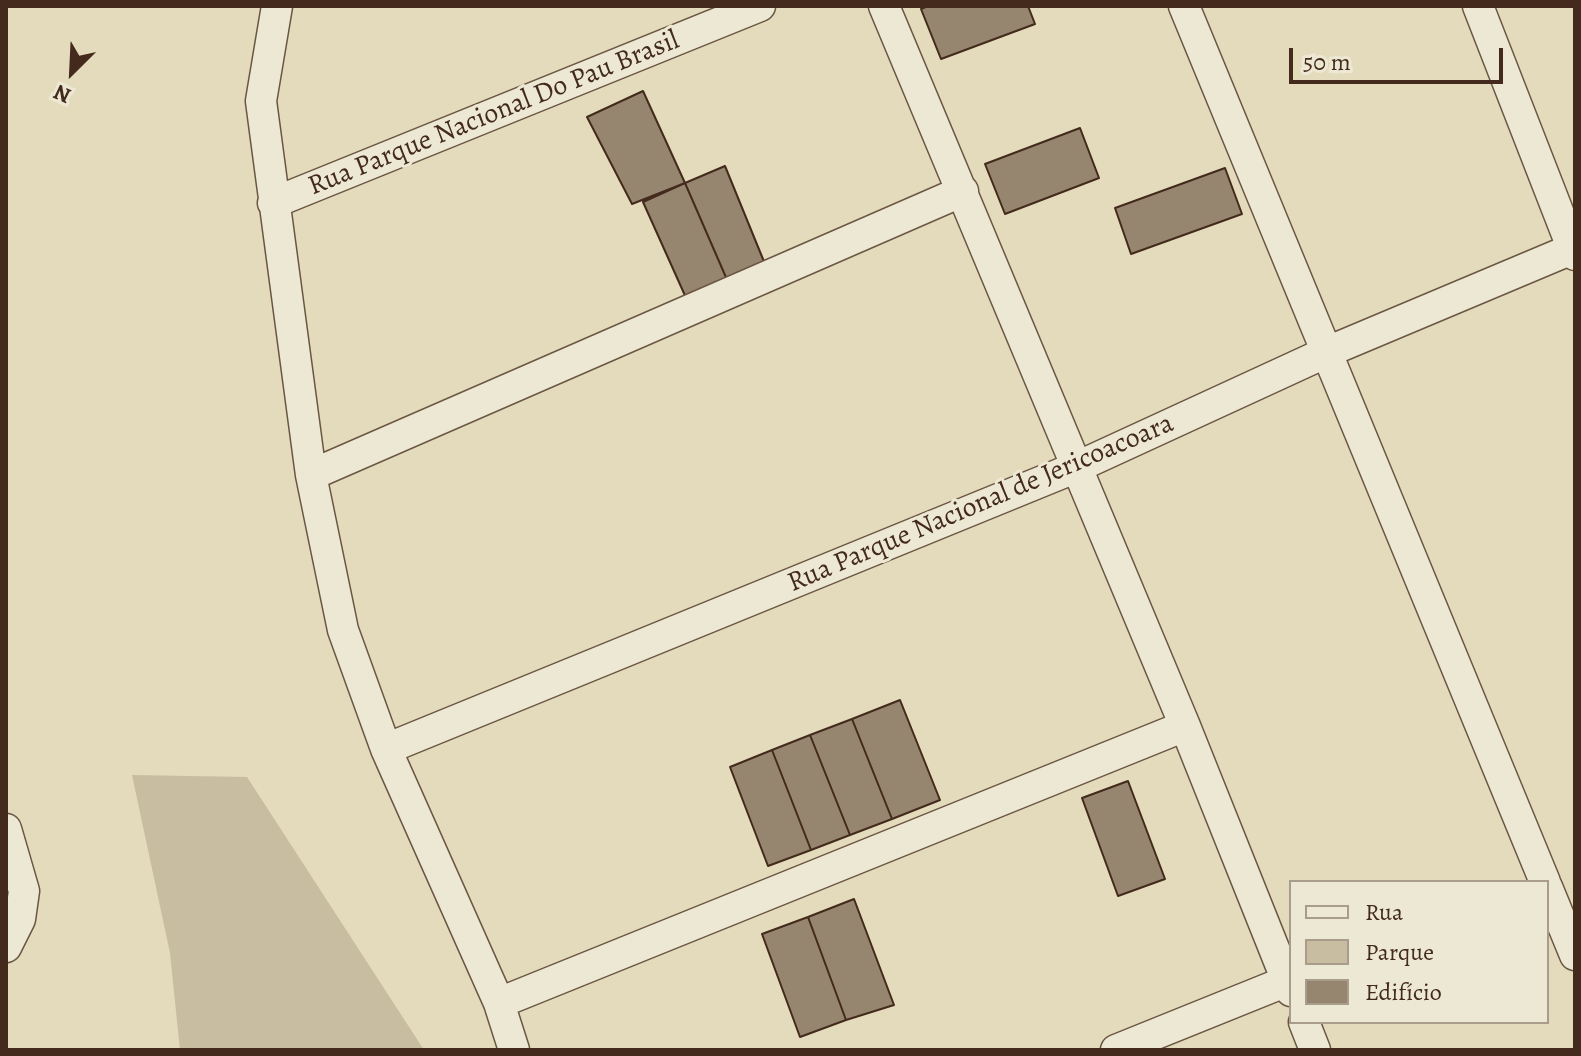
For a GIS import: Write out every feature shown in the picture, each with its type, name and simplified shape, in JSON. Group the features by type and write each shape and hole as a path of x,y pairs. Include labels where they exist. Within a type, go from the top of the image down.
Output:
{"street":[{"path":"277,6 261,101 311,475 343,630 386,749 499,1003 514,1050"},
{"name":"Rua Parque Nacional Do Pau Brasil","path":"273,203 760,6"},
{"path":"884,6 1185,726 1289,986 1116,1050"},
{"path":"1184,6 1544,880"},
{"path":"1478,6 1574,252"},
{"path":"311,475 963,191"},
{"name":"Rua Parque Nacional de Jericoacoara","path":"386,749 1077,467 1327,352 1574,252"},
{"path":"499,1003 1185,726"},
{"path":"6,829 24,891 20,919 6,947"},
{"path":"1549,891 1575,955"},
{"path":"1305,1024 1315,1050"}],"green space":[{"path":"132,775 247,777 424,1050 180,1050 170,953"}],"building":[{"path":"928,6 1028,6 1035,24 941,59 921,9"},
{"path":"643,91 685,183 632,204 587,117"},
{"path":"1080,128 1099,178 1005,214 985,164"},
{"path":"725,166 765,264 728,282 685,183"},
{"path":"1225,168 1242,214 1131,254 1115,208"},
{"path":"685,183 728,282 687,300 643,202"},
{"path":"900,700 940,800 892,819 852,719"},
{"path":"852,719 892,819 850,835 810,735"},
{"path":"810,735 850,835 811,850 772,750"},
{"path":"772,750 811,850 768,866 730,767"},
{"path":"1128,781 1165,879 1118,896 1082,798"},
{"path":"854,899 894,1005 846,1020 808,917"},
{"path":"808,917 846,1020 800,1037 762,934"}]}
